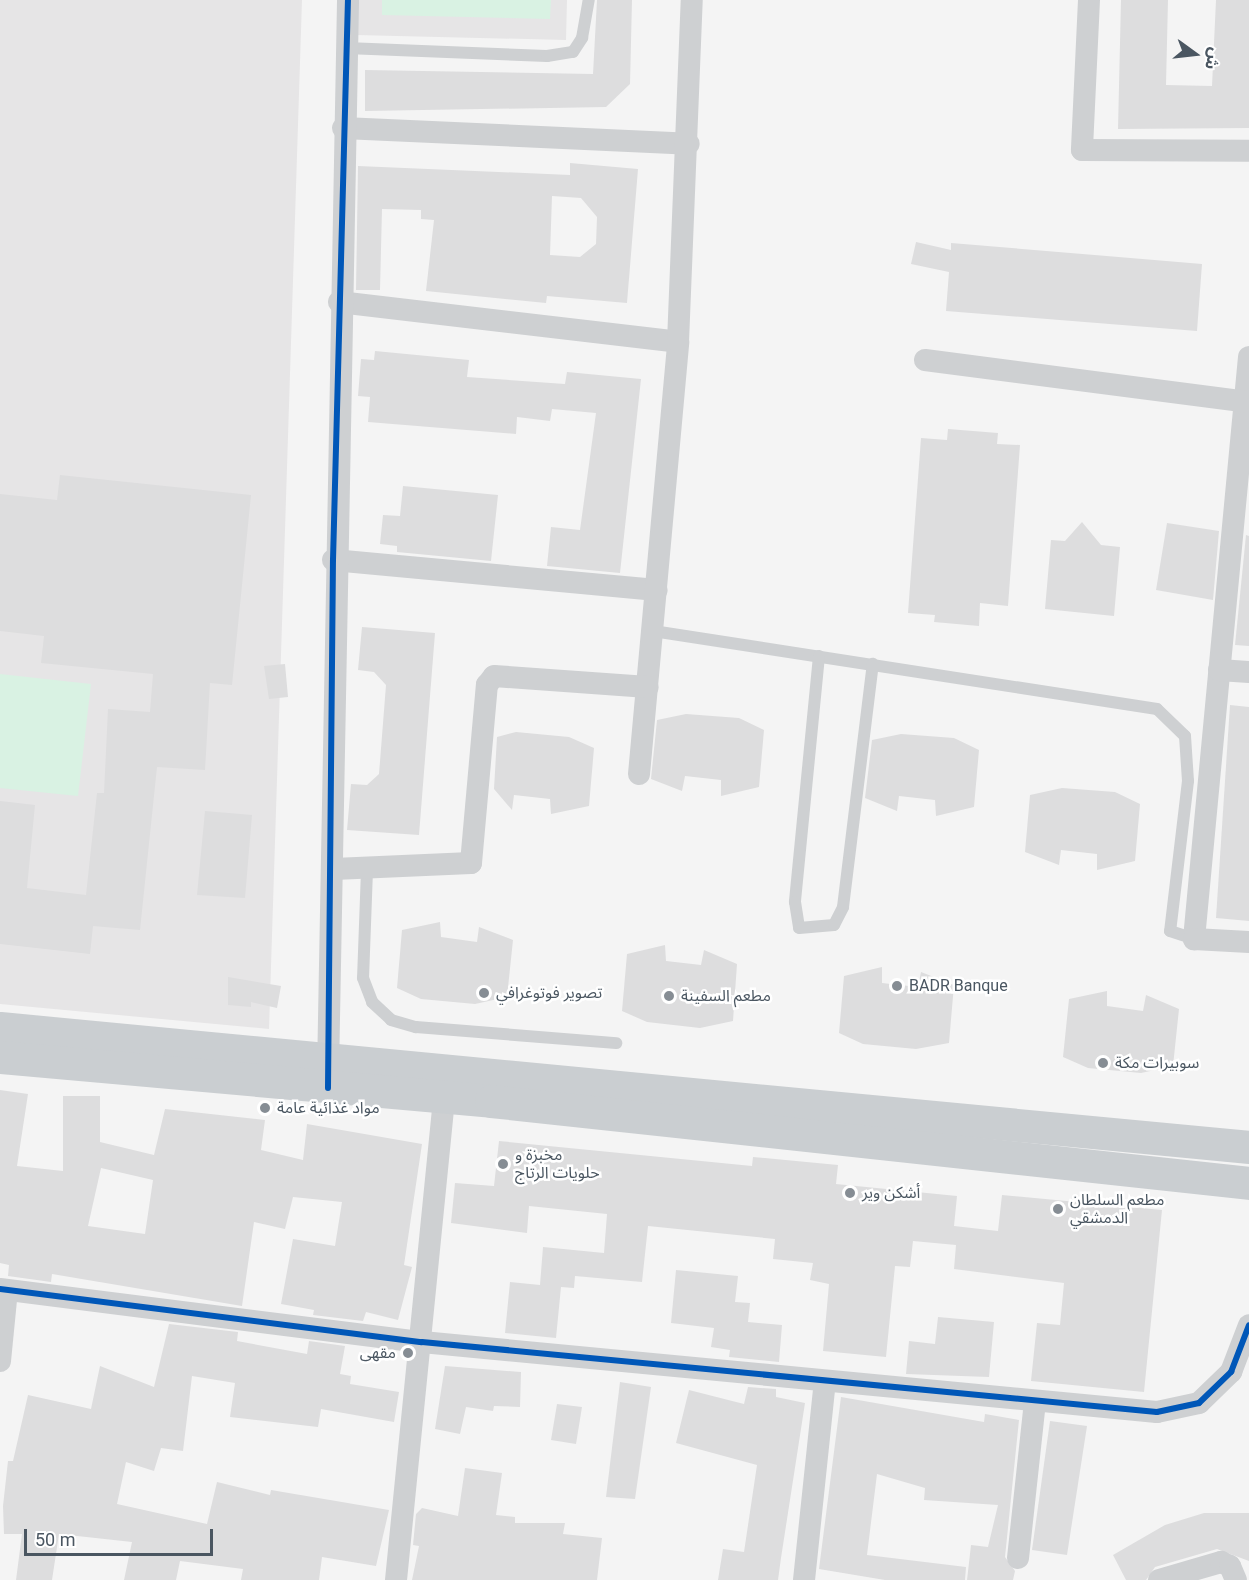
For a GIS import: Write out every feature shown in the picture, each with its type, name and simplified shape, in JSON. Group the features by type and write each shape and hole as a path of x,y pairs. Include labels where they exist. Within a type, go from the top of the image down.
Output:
{"main road":[{"path":"0,1029 328,1072 444,1098 1249,1183"},
{"path":"0,1057 328,1072 1249,1147"}],"street":[{"path":"328,1072 334,869 333,560 348,0"},
{"path":"639,774 678,342 689,144 692,0"},
{"path":"1089,0 1082,150 1249,151"},
{"path":"343,128 689,144"},
{"path":"339,302 678,342"},
{"path":"1249,357 1247,402 1194,939 1249,942"},
{"path":"925,360 1247,402"},
{"path":"333,560 657,590"},
{"path":"1219,670 1249,672"},
{"path":"334,869 367,870 471,863 486,691 494,676 648,687"},
{"path":"396,1580 422,1342 444,1098"},
{"path":"0,1361 3,1289 422,1342 1157,1413 1199,1403 1231,1372 1249,1325"},
{"path":"804,1580 825,1381"},
{"path":"1018,1558 1035,1401"},
{"path":"1160,1580 1221,1562 1230,1566 1236,1580"}],"lane":[{"path":"345,48 548,56 573,52 582,38 589,0"},
{"path":"653,631 1157,709 1185,736 1188,781 1170,930 1194,939"},
{"path":"819,656 795,902 799,928 834,925 843,907 873,664"},
{"path":"367,870 363,978 372,1002 391,1020 416,1027 616,1043"}],"shaded area":[{"path":"0,0 302,0 269,1029 0,1004"},
{"path":"357,0 567,0 566,40 356,35"}],"green space":[{"path":"382,0 551,0 550,19 382,15"},
{"path":"0,674 91,684 78,796 0,788"}],"building":[{"path":"597,0 632,0 630,84 606,107 365,111 365,70 593,74"},
{"path":"1121,0 1168,0 1166,85 1212,86 1216,0 1249,0 1249,128 1118,129"},
{"path":"570,163 638,169 627,303 547,296 546,303 426,291 434,220 421,219 421,210 382,209 380,290 356,290 358,166 570,175","holes":["552,196 581,198 597,217 596,244 580,257 550,255"]},
{"path":"916,242 951,250 951,243 1202,264 1197,331 946,311 949,272 911,264"},
{"path":"375,351 469,360 467,377 565,384 567,372 641,379 620,573 547,566 551,527 580,530 596,413 552,409 550,421 517,417 516,434 368,422 370,397 358,396 361,359 374,360"},
{"path":"948,429 998,433 997,444 1020,445 1008,606 980,603 979,626 934,622 935,615 908,613 921,438 947,440"},
{"path":"60,475 251,495 232,685 210,683 205,770 157,767 140,930 93,926 90,954 0,944 0,801 35,805 27,888 86,895 97,793 104,793 108,709 150,712 153,674 41,663 44,636 0,631 0,494 57,500"},
{"path":"403,486 498,495 491,561 397,552 397,546 380,544 383,515 400,516"},
{"path":"1082,522 1101,545 1120,547 1114,616 1045,609 1051,540 1065,541"},
{"path":"1167,523 1219,531 1213,600 1156,590"},
{"path":"1246,535 1249,536 1249,646 1235,645"},
{"path":"362,627 435,633 419,835 347,830 351,784 367,785 379,774 386,685 374,672 358,670"},
{"path":"285,664 288,697 269,699 264,666"},
{"path":"1230,705 1249,707 1249,921 1216,918"},
{"path":"686,714 739,718 764,730 759,787 721,796 721,780 685,776 682,791 651,779 657,720"},
{"path":"516,732 569,737 594,748 589,806 551,814 550,799 514,795 512,810 494,789 497,737"},
{"path":"901,734 954,738 979,750 974,807 936,816 935,800 899,796 897,811 865,798 872,740"},
{"path":"1062,788 1115,792 1140,804 1135,861 1097,870 1097,854 1061,850 1059,865 1025,852 1030,795"},
{"path":"205,811 252,815 245,898 197,895"},
{"path":"440,922 441,937 477,942 479,927 513,940 507,997 475,1004 421,999 397,988 402,930"},
{"path":"665,945 666,961 701,965 704,950 737,964 733,1021 700,1028 647,1022 622,1011 627,954"},
{"path":"882,967 882,983 918,987 921,972 954,985 949,1043 916,1049 863,1044 839,1033 844,976"},
{"path":"228,977 281,986 277,1008 251,1002 251,1007 228,1005"},
{"path":"1107,991 1107,1006 1143,1011 1146,995 1179,1009 1173,1066 1141,1073 1088,1068 1063,1057 1069,999"},
{"path":"0,1090 28,1094 17,1166 63,1171 63,1096 100,1096 100,1142 154,1155 165,1109 265,1120 261,1150 303,1160 307,1124 422,1144 404,1265 412,1267 398,1320 366,1312 363,1321 313,1315 314,1310 281,1304 293,1239 335,1246 342,1202 293,1197 285,1229 254,1222 242,1306 52,1274 51,1282 8,1276 9,1265 0,1263","holes":["101,1168 153,1180 145,1234 88,1226"]},
{"path":"499,1141 752,1166 753,1157 838,1165 836,1184 957,1196 954,1226 998,1231 1002,1195 1162,1210 1144,1392 1031,1381 1037,1323 1060,1325 1064,1283 954,1269 956,1245 913,1241 910,1267 895,1266 886,1357 823,1351 829,1284 810,1280 813,1263 773,1259 775,1239 648,1226 642,1282 575,1276 574,1288 561,1287 556,1338 505,1333 510,1282 540,1285 543,1247 604,1253 607,1214 529,1206 527,1233 451,1223 455,1183 494,1186"},
{"path":"676,1270 738,1276 735,1302 750,1303 748,1322 782,1325 779,1362 729,1357 730,1350 711,1347 714,1328 671,1323"},
{"path":"938,1317 994,1322 989,1377 906,1374 909,1341 935,1344"},
{"path":"169,1324 238,1332 237,1341 307,1354 309,1341 345,1346 340,1374 351,1376 350,1384 399,1392 394,1422 321,1409 318,1427 230,1417 235,1383 192,1376 183,1451 161,1448 154,1471 126,1462 117,1504 207,1524 217,1482 270,1495 271,1490 389,1510 376,1566 322,1557 319,1580 241,1580 243,1569 180,1561 176,1580 124,1580 132,1542 59,1534 52,1580 16,1580 22,1534 4,1534 3,1506 8,1461 13,1461 28,1395 91,1409 100,1366 154,1387"},
{"path":"445,1366 521,1372 520,1407 494,1406 493,1411 466,1407 460,1434 435,1429"},
{"path":"620,1382 651,1387 635,1499 606,1497"},
{"path":"748,1387 776,1389 776,1397 805,1403 778,1580 718,1580 723,1549 744,1552 757,1465 676,1443 689,1390 744,1404"},
{"path":"841,1397 984,1422 985,1414 1019,1420 1005,1557 1015,1571 1013,1580 967,1580 971,1545 988,1547 998,1505 924,1500 925,1488 877,1474 867,1555 966,1567 965,1580 885,1580 819,1569"},
{"path":"557,1404 582,1407 576,1444 551,1440"},
{"path":"1050,1421 1087,1426 1067,1555 1032,1550"},
{"path":"465,1468 502,1473 496,1515 515,1517 515,1523 565,1523 563,1534 602,1538 597,1580 412,1580 419,1546 413,1545 416,1514 422,1508 458,1516"},
{"path":"1204,1513 1249,1513 1249,1561 1217,1549 1155,1567 1146,1580 1126,1580 1113,1555 1165,1525"}],"cycle path":[{"path":"328,1088 333,560 348,0"},
{"path":"0,1289 422,1342 1157,1412 1199,1403 1231,1372 1249,1325"}],"place":[{"name":"BADR Banque","path":"897,986"},
{"name":"تصوير فوتوغرافي","path":"484,993"},
{"name":"مطعم السفينة","path":"669,996"},
{"name":"سوبيرات مكة","path":"1103,1063"},
{"name":"مواد غذائية عامة","path":"265,1108"},
{"name":"مخبزة و حلويات الرتاج","path":"503,1164"},
{"name":"أشكن وير","path":"850,1193"},
{"name":"مطعم السلطان الدمشقي","path":"1058,1209"},
{"name":"مقهى","path":"408,1353"}]}
